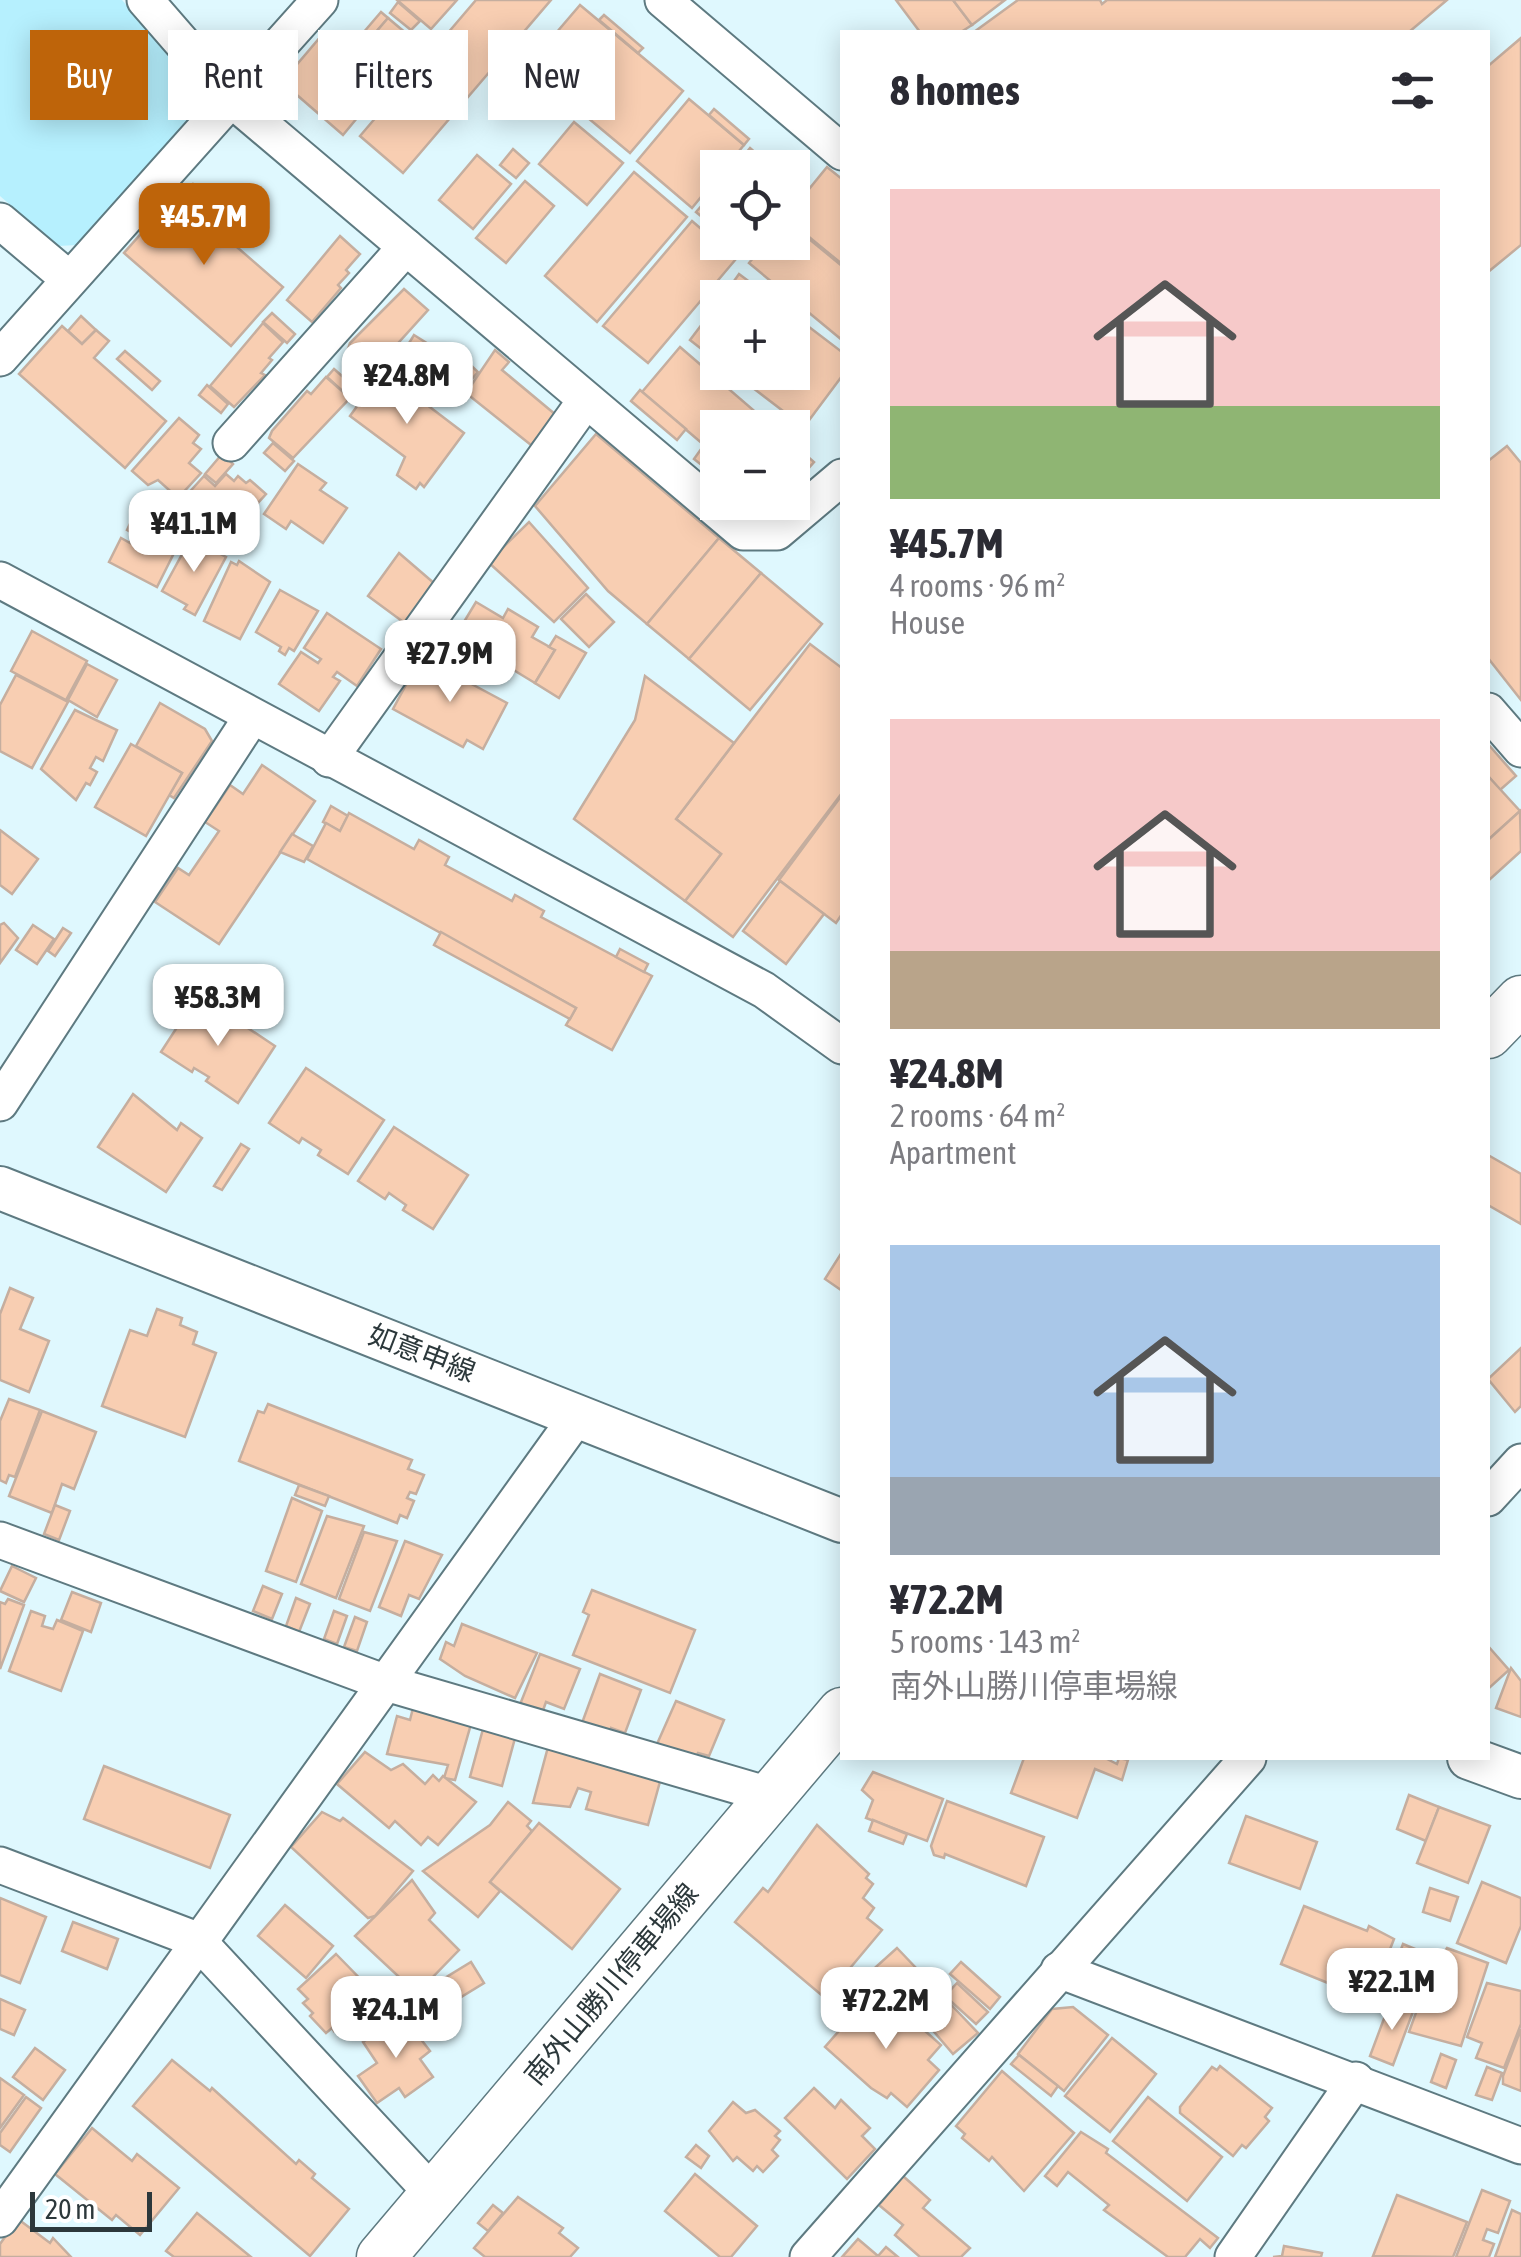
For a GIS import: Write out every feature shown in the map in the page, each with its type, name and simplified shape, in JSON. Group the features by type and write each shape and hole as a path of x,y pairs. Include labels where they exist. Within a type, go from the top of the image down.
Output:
{"main road":[{"path":"1490,1032 1521,1000"},
{"name":"南外山勝川停車場線","path":"380,2257 840,1714"}],"street":[{"path":"145,0 171,30"},
{"path":"293,30 320,0"},
{"path":"664,0 840,150"},
{"path":"0,358 212,120"},
{"path":"256,120 744,532 777,532 840,479"},
{"path":"0,221 69,280"},
{"path":"231,443 406,247"},
{"path":"329,759 586,400"},
{"path":"0,580 764,990 840,1045"},
{"path":"1490,713 1521,750"},
{"path":"0,1103 251,718"},
{"name":"如意申線","path":"0,1188 840,1520"},
{"path":"5,2203 579,1414"},
{"path":"1490,1496 1521,1462"},
{"path":"0,1540 386,1683 769,1795"},
{"path":"808,2257 1246,1760"},
{"path":"1474,1760 1521,1777"},
{"path":"0,1866 197,1940 434,2195"},
{"path":"1059,1970 1521,2146"},
{"path":"1233,2257 1356,2080"}],"shaded area":[{"path":"0,0 122,0 148,30 30,30 30,120 148,120 148,30 168,53 168,120 187,120 77,245 58,246 0,196"}],"building":[{"path":"397,0 457,0 431,29"},
{"path":"476,0 551,0 525,30 488,30 488,74 468,97 468,30 450,30"},
{"path":"896,0 953,0 972,25 964,30 918,30"},
{"path":"953,0 1005,0 972,25"},
{"path":"1018,0 1100,0 1102,4 1107,0 1447,0 1411,30 977,30"},
{"path":"398,2 420,21 411,30 390,13"},
{"path":"580,5 610,30 559,30"},
{"path":"381,12 388,18 378,30 366,30"},
{"path":"604,15 643,48 638,53 599,20"},
{"path":"388,18 402,30 378,30"},
{"path":"615,34 683,91 630,153 590,120 615,120"},
{"path":"1521,38 1521,245 1490,270 1490,64"},
{"path":"318,40 318,113 298,96 298,63"},
{"path":"689,99 744,145 740,150 700,150 700,198 692,208 637,161"},
{"path":"714,109 749,139 744,145 709,115"},
{"path":"326,120 355,120 343,135"},
{"path":"374,120 448,120 403,173 360,136"},
{"path":"574,122 623,163 587,205 539,164"},
{"path":"513,149 529,163 516,178 500,165"},
{"path":"477,155 511,184 473,229 439,200"},
{"path":"827,167 840,177 840,262 810,238 810,188"},
{"path":"634,172 687,217 597,322 545,276"},
{"path":"525,181 554,206 506,263 476,238"},
{"path":"193,184 208,197 196,211 181,197"},
{"path":"176,194 196,211 208,197 220,208 208,222 283,287 231,346 124,253"},
{"path":"692,221 700,228 700,260 735,260 718,280 700,280 700,302 648,363 603,326"},
{"path":"340,236 360,254 346,270 349,273 338,285 341,288 312,322 287,300"},
{"path":"810,240 840,264 840,338 810,314 810,280 770,280 749,263 810,260"},
{"path":"404,289 428,310 371,373 347,352 350,343"},
{"path":"272,313 295,334 287,343 263,322"},
{"path":"81,316 96,330 82,344 68,331"},
{"path":"263,323 283,342 269,358 272,360 261,373 265,375 234,407 210,386"},
{"path":"62,326 82,344 96,330 109,341 94,358 166,421 125,468 19,374"},
{"path":"700,327 700,348 690,340"},
{"path":"810,328 840,350 840,379 810,419 810,410 782,410 756,390 810,390"},
{"path":"414,335 452,359 439,379 401,356"},
{"path":"680,347 700,364 700,390 730,390 753,410 700,410 700,442 642,392"},
{"path":"495,350 509,362 502,370 556,415 531,445 466,393"},
{"path":"125,351 160,381 152,390 117,359"},
{"path":"461,356 478,372 459,394 441,378"},
{"path":"386,366 414,387 410,392 464,433 424,487 420,483 416,489 397,475 405,457 350,416"},
{"path":"334,369 358,390 350,398 327,377"},
{"path":"326,377 350,398 293,458 269,438 307,391 311,394"},
{"path":"207,385 228,404 221,413 199,395"},
{"path":"640,390 686,429 677,440 631,401"},
{"path":"179,418 199,435 193,443 201,449 189,463 201,473 178,498 158,480 148,485 132,471"},
{"path":"596,434 719,538 647,624 608,591 535,506"},
{"path":"273,443 294,461 285,471 264,453"},
{"path":"1507,446 1521,463 1521,700 1490,661 1490,459"},
{"path":"222,454 233,464 216,483 205,474"},
{"path":"298,464 326,483 320,490 347,508 323,543 291,521 286,529 264,514"},
{"path":"226,474 234,481 238,476 246,483 250,480 266,494 229,535 206,515 199,523 184,510 191,502 185,497 204,476 215,486"},
{"path":"141,501 170,515 167,522 185,531 157,587 109,562 121,538 130,543 134,534 127,530"},
{"path":"529,522 588,588 554,622 488,562"},
{"path":"191,538 226,557 195,615 184,609 187,605 162,591"},
{"path":"719,538 761,573 689,659 647,624"},
{"path":"399,553 435,584 406,624 368,596"},
{"path":"239,561 270,582 240,639 204,621 231,562 237,565"},
{"path":"761,573 822,624 750,710 689,659"},
{"path":"280,590 318,611 294,651 289,648 285,655 279,651 281,647 256,632"},
{"path":"586,594 614,622 589,647 561,619"},
{"path":"476,602 503,618 508,609 538,627 532,637 555,650 535,683 456,635"},
{"path":"327,613 381,649 357,686 337,672 333,677 340,681 319,711 279,684 301,652 318,663 321,659 304,648"},
{"path":"32,631 87,661 66,700 11,671"},
{"path":"556,636 586,653 559,698 535,683 555,650 549,647"},
{"path":"810,644 840,666 840,796 733,937 685,901 721,854 676,819"},
{"path":"421,657 507,703 483,749 467,740 463,747 393,709"},
{"path":"87,664 117,680 97,717 68,700"},
{"path":"16,675 68,702 32,768 0,751 0,705"},
{"path":"645,676 734,743 676,819 721,854 685,901 574,819 635,720"},
{"path":"160,703 205,729 212,741 174,798 169,795 182,773 136,746"},
{"path":"75,710 117,730 103,761 96,757 90,768 97,772 90,785 86,783 76,800 41,769"},
{"path":"131,744 182,773 146,836 95,807"},
{"path":"1490,746 1516,776 1500,790 1490,778"},
{"path":"262,765 315,801 219,944 155,902 178,868 189,875 219,831 205,822 230,785 243,794"},
{"path":"1490,778 1520,811 1490,838"},
{"path":"840,798 840,917 836,923 779,880"},
{"path":"331,806 348,816 340,831 323,822"},
{"path":"1520,811 1521,851 1490,879 1490,838"},
{"path":"349,813 414,849 419,840 449,857 445,865 512,901 515,895 544,911 541,917 652,976 612,1050 566,1025 576,1008 307,859 326,823 340,831"},
{"path":"0,830 38,859 12,894 0,885"},
{"path":"292,834 313,846 304,862 280,852"},
{"path":"780,881 824,914 786,964 743,931"},
{"path":"4,923 18,938 0,963 0,925"},
{"path":"33,925 54,939 37,964 16,950"},
{"path":"63,928 71,933 55,956 48,951"},
{"path":"441,932 576,1008 570,1019 434,945"},
{"path":"620,949 648,964 644,972 616,957"},
{"path":"198,995 275,1046 238,1103 206,1081 209,1077 194,1068 192,1072 161,1052"},
{"path":"306,1068 384,1120 348,1174 318,1155 321,1150 302,1138 299,1143 269,1123"},
{"path":"133,1094 177,1130 181,1123 202,1138 166,1192 98,1147"},
{"path":"394,1127 468,1175 433,1229 403,1210 406,1205 389,1193 385,1199 358,1181"},
{"path":"241,1144 249,1149 222,1190 214,1186"},
{"path":"1490,1156 1521,1174 1521,1224 1490,1206"},
{"path":"840,1255 840,1289 825,1279"},
{"path":"10,1288 33,1298 20,1329 49,1341 29,1392 0,1380 0,1314"},
{"path":"157,1309 182,1318 180,1325 197,1332 193,1344 216,1353 185,1437 102,1406 130,1330 147,1336"},
{"path":"1521,1348 1521,1406 1515,1412 1490,1381"},
{"path":"9,1399 40,1410 15,1477 9,1475 6,1483 0,1480 0,1421"},
{"path":"268,1404 412,1460 408,1469 424,1475 416,1494 410,1492 407,1498 414,1501 407,1518 400,1515 397,1523 239,1461 258,1411 264,1413"},
{"path":"42,1411 96,1432 74,1489 62,1484 52,1513 9,1496"},
{"path":"299,1485 329,1496 325,1506 295,1495"},
{"path":"292,1498 322,1511 296,1582 266,1571"},
{"path":"55,1505 70,1511 59,1540 44,1534"},
{"path":"327,1516 364,1526 336,1598 301,1584"},
{"path":"364,1532 397,1541 370,1611 339,1599"},
{"path":"405,1541 442,1555 419,1599 409,1595 401,1616 379,1607"},
{"path":"12,1566 36,1578 24,1602 0,1591"},
{"path":"263,1586 282,1594 272,1619 253,1611"},
{"path":"592,1590 695,1630 670,1693 573,1655 589,1615 583,1612"},
{"path":"72,1592 101,1603 91,1632 61,1620"},
{"path":"296,1598 310,1604 299,1632 286,1626"},
{"path":"8,1599 24,1605 0,1669 0,1602 5,1604"},
{"path":"31,1611 45,1616 42,1626 53,1629 57,1620 83,1631 61,1691 9,1671"},
{"path":"334,1611 347,1616 337,1644 324,1639"},
{"path":"355,1617 367,1622 357,1651 344,1647"},
{"path":"462,1624 537,1653 515,1698 465,1676 440,1659 446,1642 454,1646"},
{"path":"1490,1648 1509,1670 1490,1687"},
{"path":"540,1654 580,1669 564,1709 546,1702 541,1716 519,1707"},
{"path":"1511,1668 1521,1681 1521,1717 1496,1708"},
{"path":"600,1674 641,1690 625,1733 611,1728 610,1733 582,1723"},
{"path":"676,1701 724,1720 709,1756 698,1753 695,1759 657,1744"},
{"path":"413,1708 471,1724 455,1780 444,1778 448,1765 387,1754 397,1716 410,1720"},
{"path":"483,1729 515,1738 502,1786 470,1777"},
{"path":"548,1747 661,1778 648,1825 586,1809 591,1792 578,1788 570,1807 533,1803"},
{"path":"365,1752 391,1770 403,1764 425,1784 433,1775 439,1781 443,1776 476,1802 438,1845 428,1837 421,1845 395,1821 389,1828 337,1784"},
{"path":"1023,1760 1109,1760 1117,1764 1118,1760 1128,1760 1122,1780 1095,1769 1077,1818 1011,1793"},
{"path":"104,1766 230,1815 210,1868 84,1819"},
{"path":"873,1772 943,1799 927,1841 866,1818 873,1800 862,1790"},
{"path":"1409,1795 1439,1807 1426,1841 1397,1829"},
{"path":"947,1801 1044,1837 1026,1886 945,1854 944,1858 934,1855 931,1846"},
{"path":"508,1802 531,1821 527,1826 532,1831 490,1882 500,1891 478,1917 423,1871 490,1825"},
{"path":"1439,1807 1490,1826 1468,1883 1417,1863"},
{"path":"322,1812 340,1821 343,1818 413,1871 375,1916 368,1918 291,1847"},
{"path":"1246,1816 1317,1842 1300,1889 1229,1863"},
{"path":"873,1820 907,1834 903,1844 869,1831"},
{"path":"539,1823 620,1889 572,1949 490,1882"},
{"path":"817,1825 869,1874 866,1878 873,1884 863,1898 874,1908 867,1918 882,1930 825,1998 735,1922 763,1888 768,1892"},
{"path":"412,1880 435,1913 429,1920 459,1950 425,1985 420,1981 412,1989 355,1936"},
{"path":"1482,1882 1521,1898 1521,1926 1506,1963 1457,1943"},
{"path":"1430,1888 1458,1897 1450,1921 1423,1912"},
{"path":"0,1898 46,1917 20,1983 0,1975"},
{"path":"285,1905 333,1946 306,1978 258,1936"},
{"path":"1304,1906 1367,1931 1369,1926 1394,1939 1370,2000 1281,1964"},
{"path":"73,1922 118,1939 107,1969 62,1951"},
{"path":"1403,1944 1432,1956 1423,1982 1393,1971"},
{"path":"897,1948 978,2033 953,2054 912,2006 904,2014 868,1974"},
{"path":"1447,1948 1488,1963 1461,2046 1409,2032 1430,1974"},
{"path":"336,1954 374,1993 334,2031 332,2028 326,2033 310,2016 313,2013 303,2003 308,1999 298,1989"},
{"path":"471,1962 484,1983 453,2002 440,1981"},
{"path":"961,1962 1000,1997 990,2009 950,1974"},
{"path":"1399,1975 1423,1984 1416,2006 1391,1996"},
{"path":"957,1983 988,2012 976,2024 945,1996"},
{"path":"1487,1983 1521,1991 1521,2024 1504,2068 1476,2058 1482,2043 1467,2037"},
{"path":"860,1996 898,2028 908,2016 941,2045 928,2060 939,2070 907,2107 891,2093 887,2098 871,2088 825,2047 851,2017 846,2012"},
{"path":"0,1999 25,2010 14,2035 0,2029"},
{"path":"1391,2000 1414,2009 1393,2065 1370,2056"},
{"path":"1073,2007 1108,2035 1064,2091 1018,2054 1052,2009"},
{"path":"402,2015 430,2051 420,2059 433,2077 405,2097 399,2088 377,2103 358,2076 377,2063 363,2042"},
{"path":"1521,2029 1521,2091 1503,2084 1503,2076"},
{"path":"1112,2038 1156,2074 1110,2132 1065,2096"},
{"path":"35,2048 65,2070 43,2100 13,2077"},
{"path":"1441,2054 1456,2060 1446,2088 1431,2082"},
{"path":"1019,2055 1058,2086 1051,2096 1011,2064"},
{"path":"172,2060 210,2091 212,2088 296,2164 299,2160 315,2174 312,2178 349,2209 310,2256 133,2106"},
{"path":"1220,2066 1272,2108 1265,2117 1269,2121 1246,2148 1242,2145 1233,2156 1180,2113 1180,2107 1212,2067 1217,2070"},
{"path":"1487,2067 1502,2073 1492,2100 1476,2095"},
{"path":"1002,2071 1074,2133 1024,2191 992,2157 989,2161 962,2138 965,2134 956,2126"},
{"path":"0,2078 24,2095 0,2128"},
{"path":"814,2088 835,2108 841,2100 870,2128 862,2136 875,2149 847,2179 785,2118"},
{"path":"26,2097 41,2108 10,2152 0,2145 0,2133"},
{"path":"1148,2097 1222,2157 1187,2201 1113,2141"},
{"path":"733,2102 746,2113 755,2110 780,2131 775,2136 780,2140 772,2150 778,2156 763,2172 757,2166 753,2171 737,2157 733,2161 709,2131"},
{"path":"92,2128 132,2161 137,2154 179,2188 140,2235 116,2215 112,2220 55,2174"},
{"path":"1081,2132 1108,2149 1106,2153 1218,2238 1210,2248 1200,2239 1185,2257 1168,2257 1104,2210 1109,2205 1068,2172 1057,2186 1045,2176"},
{"path":"696,2145 709,2156 701,2168 686,2157"},
{"path":"695,2174 757,2226 731,2257 720,2257 665,2211"},
{"path":"903,2176 930,2200 923,2208 970,2248 961,2257 920,2257 895,2235 903,2225 879,2205"},
{"path":"1482,2190 1510,2201 1498,2233 1487,2229 1483,2240 1494,2244 1489,2257 1456,2257"},
{"path":"1397,2195 1467,2222 1453,2257 1373,2256"},
{"path":"518,2197 563,2228 559,2233 578,2248 570,2257 485,2257 474,2248"},
{"path":"493,2205 503,2213 488,2231 478,2223"},
{"path":"1512,2210 1521,2214 1521,2257 1495,2257"},
{"path":"197,2213 251,2257 174,2257 166,2251"},
{"path":"18,2219 50,2243 53,2238 71,2257 0,2257 0,2244"},
{"path":"858,2239 878,2256 886,2247 898,2257 842,2257"},
{"path":"1284,2246 1322,2253 1321,2257 1273,2257 1282,2256"}]}
